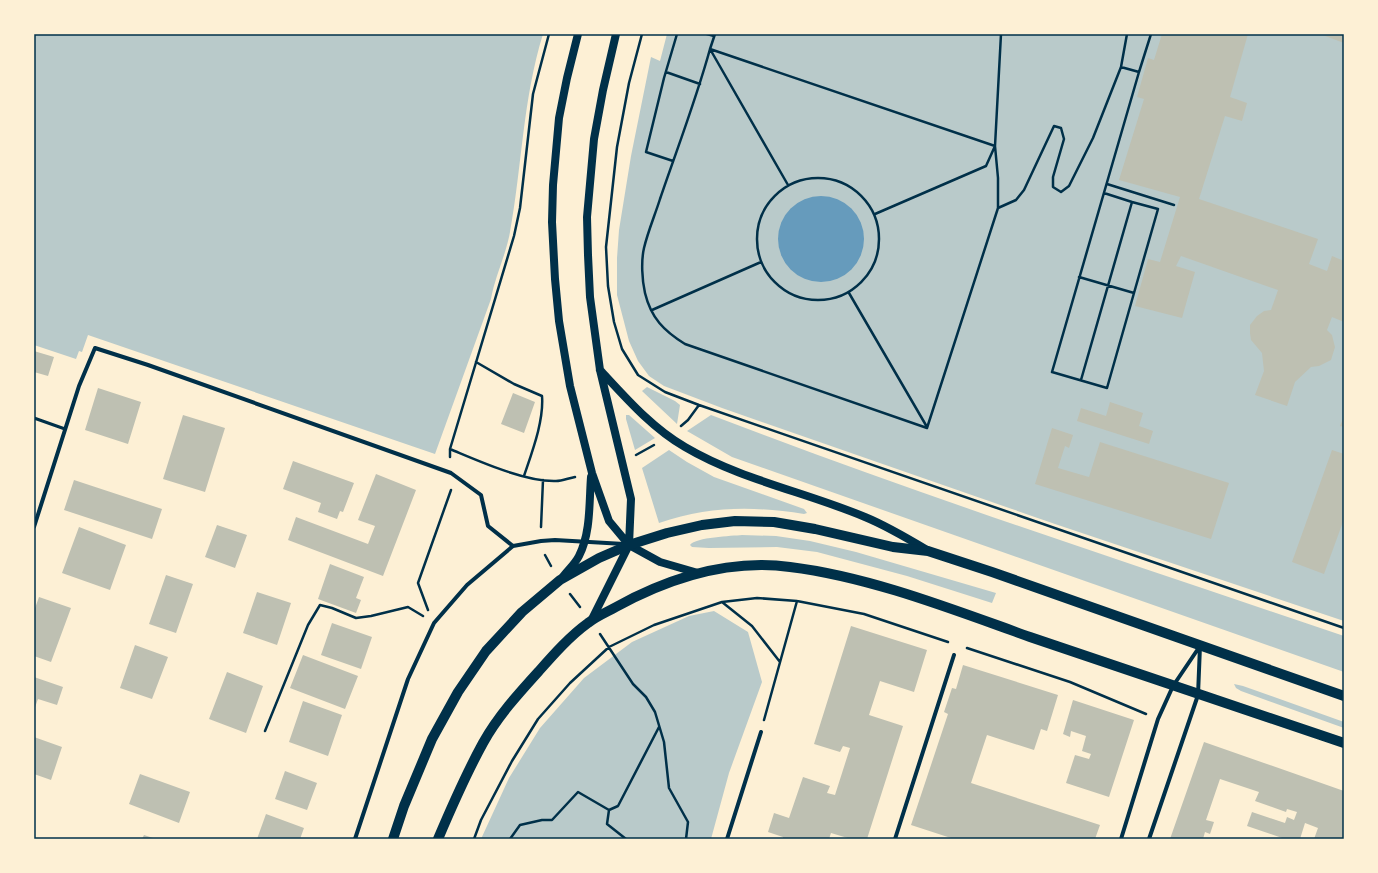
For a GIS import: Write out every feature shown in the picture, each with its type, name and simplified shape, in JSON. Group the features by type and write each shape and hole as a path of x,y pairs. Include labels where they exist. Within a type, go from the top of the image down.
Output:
{"main road":[{"path":"578,34 566,78 559,118 553,185 552,250 559,321 570,386 592,473 609,521 629,545 660,562 698,573"},
{"path":"590,621 629,545 632,499 600,370 590,297 588,255 588,217 594,139 603,90 616,34"},
{"path":"600,370 649,420 668,436 684,447 736,473 866,518 897,533 928,551 1344,696"},
{"path":"393,839 404,806 432,739 458,692 491,645 522,612 560,580 579,557 588,525 592,473"},
{"path":"560,580 599,558 629,545 667,533 702,525 735,521 766,522 814,529 893,547 928,551"},
{"path":"438,839 458,791 484,740 515,698 574,635 590,621 635,597 698,573 758,565 788,566 820,571 913,596 1198,695 1344,742"}],"street":[{"path":"34,527 79,386 96,348 451,473 481,494 488,526 512,546"},
{"path":"355,839 408,679 434,623 467,585 512,546 555,540 629,545"},
{"path":"1121,839 1158,719 1173,686 1200,646"},
{"path":"1149,839 1198,695 1200,646"},
{"path":"895,839 954,654"},
{"path":"727,839 761,732"}],"lane":[{"path":"34,418 66,429"}],"path":[{"path":"450,449 514,236 520,208 533,94 549,34"},
{"path":"642,34 617,147 606,247 608,286 614,322 622,349 638,375 665,392 699,405 1344,628"},
{"path":"673,161 646,152 677,34"},
{"path":"708,34 715,35 644,249 643,271 645,293 659,324 670,335 685,344 927,428"},
{"path":"927,428 998,208 998,178 995,146 1001,34"},
{"path":"998,208 1016,200 1024,190 1054,126 1061,128 1064,139 1053,178 1053,187 1061,192 1069,186 1093,138 1121,67 1127,34"},
{"path":"1104,193 1158,210 1107,388 1052,372 1139,72 1151,34"},
{"path":"710,49 995,146"},
{"path":"710,49 788,185"},
{"path":"1121,67 1139,72"},
{"path":"666,72 700,84"},
{"path":"875,214 986,166 995,146"},
{"path":"816,177 828,178 845,183 860,193 870,205 875,214 879,227 878,256 872,269 849,293 836,299 810,300 796,296 783,289 773,280 761,262 756,242 758,226 763,211 769,200 788,185 804,179 816,177"},
{"path":"1107,184 1174,205"},
{"path":"1080,380 1132,202"},
{"path":"652,310 761,262"},
{"path":"1079,277 1134,293"},
{"path":"849,293 927,428"},
{"path":"476,362 514,384 542,396 543,407 532,452 524,476"},
{"path":"434,623 418,583 451,489 451,473"},
{"path":"474,839 481,820 512,760 538,719 570,683 608,647 654,626 722,602 757,598 797,601 864,614 1070,682 1158,719"},
{"path":"761,732 797,601"},
{"path":"722,602 752,626 780,663"},
{"path":"265,731 308,625 320,606 332,608 356,618 408,607 434,623"},
{"path":"954,654 957,645"},
{"path":"614,654 633,684 646,697 655,712 664,742 669,788 688,822 686,839"},
{"path":"609,810 618,806 659,727"},
{"path":"510,839 520,825 542,820 552,820 578,792 609,810"},
{"path":"609,810 607,824 626,839"}],"shaded area":[{"path":"34,34 543,34 531,83 508,241 491,299 435,454 88,335 82,352 79,351 76,359 34,345"},
{"path":"667,34 1344,34 1344,621 1055,524 722,408 664,386 649,376 638,361 629,341 617,295 617,258 619,230 631,156 651,57 660,61"},
{"path":"647,387 680,405 677,424 642,391"},
{"path":"626,415 629,415 655,438 635,450"},
{"path":"711,415 789,445 947,501 1105,556 1344,636 1344,672 732,457 687,431"},
{"path":"669,450 714,477 804,509 807,513 731,509 696,513 659,523 642,468"},
{"path":"723,536 776,536 810,541 856,552 996,593 992,603 907,576 817,552 777,547 709,548 692,547 690,545 699,540"},
{"path":"714,611 748,632 762,682 729,773 711,839 481,839 509,778 540,728 584,678 632,642 689,616"},
{"path":"1234,684 1344,722 1344,728 1241,691 1236,688"}],"water":[{"path":"813,196 829,196 838,199 852,208 861,222 864,231 864,247 861,256 852,270 838,279 829,282 813,282 797,275 790,270 785,263 778,247 778,231 785,215 790,208 797,203"}],"building":[{"path":"1162,34 1248,34 1230,97 1247,103 1242,121 1225,116 1199,199 1318,239 1309,264 1327,271 1332,256 1344,261 1344,322 1332,317 1327,330 1332,335 1335,347 1331,360 1319,366 1311,367 1295,382 1287,406 1255,395 1264,371 1262,353 1251,340 1250,333 1250,325 1257,316 1264,311 1271,310 1278,290 1181,256 1176,266 1195,272 1182,318 1135,306 1148,259 1160,262 1180,197 1119,180 1144,99 1137,97 1148,58 1154,60"},
{"path":"1320,34 1344,34 1344,43"},
{"path":"34,351 54,357 48,376 34,372"},
{"path":"98,388 141,402 128,444 85,430"},
{"path":"513,393 535,402 524,433 501,424"},
{"path":"1110,402 1143,413 1139,426 1153,431 1149,444 1077,421 1081,408 1106,416"},
{"path":"183,415 225,428 205,492 163,479"},
{"path":"1344,416 1344,427 1340,426"},
{"path":"1052,428 1073,435 1069,448 1065,446 1058,468 1089,477 1100,442 1229,483 1211,539 1035,484"},
{"path":"1332,450 1344,454 1344,519 1324,574 1292,562"},
{"path":"293,461 354,483 343,512 340,511 337,519 318,512 321,503 283,489"},
{"path":"376,474 416,490 383,576 288,540 296,517 368,544 375,526 358,520"},
{"path":"74,480 162,509 152,539 64,510"},
{"path":"217,525 247,535 235,568 205,557"},
{"path":"79,527 126,545 110,590 62,573"},
{"path":"330,564 364,577 356,598 361,600 356,613 318,599"},
{"path":"166,575 193,584 176,633 149,624"},
{"path":"257,592 291,603 277,645 243,633"},
{"path":"39,597 71,608 51,662 34,656 34,611"},
{"path":"332,623 372,637 361,669 321,655"},
{"path":"851,626 927,650 914,692 880,681 869,715 903,726 867,839 851,839 831,833 829,839 783,839 783,837 768,832 774,813 789,818 803,777 830,786 827,793 835,795 850,748 843,746 840,752 814,744"},
{"path":"135,645 168,657 152,699 120,688"},
{"path":"303,655 358,676 345,709 290,688"},
{"path":"963,665 1058,695 1047,731 1041,729 1034,750 987,735 971,783 1100,825 1095,839 954,839 911,825 948,714 944,712 952,688 956,689"},
{"path":"227,672 263,686 246,733 209,719"},
{"path":"34,677 63,687 57,705 38,699 34,710"},
{"path":"1073,700 1134,720 1109,797 1066,783 1075,755 1089,759 1091,754 1082,751 1086,736 1071,731 1070,737 1063,734"},
{"path":"303,701 342,715 328,756 289,742"},
{"path":"34,737 62,747 51,780 34,774"},
{"path":"1204,742 1344,791 1344,839 1314,839 1318,828 1305,823 1300,839 1285,839 1247,826 1252,812 1285,823 1287,817 1294,820 1297,812 1287,809 1286,812 1255,801 1259,792 1220,779 1206,820 1214,822 1210,834 1205,832 1203,839 1170,839"},
{"path":"285,771 317,783 307,810 275,799"},
{"path":"140,774 190,792 179,823 129,804"},
{"path":"266,814 304,828 300,839 257,839"},
{"path":"144,835 156,839 142,839"}]}
